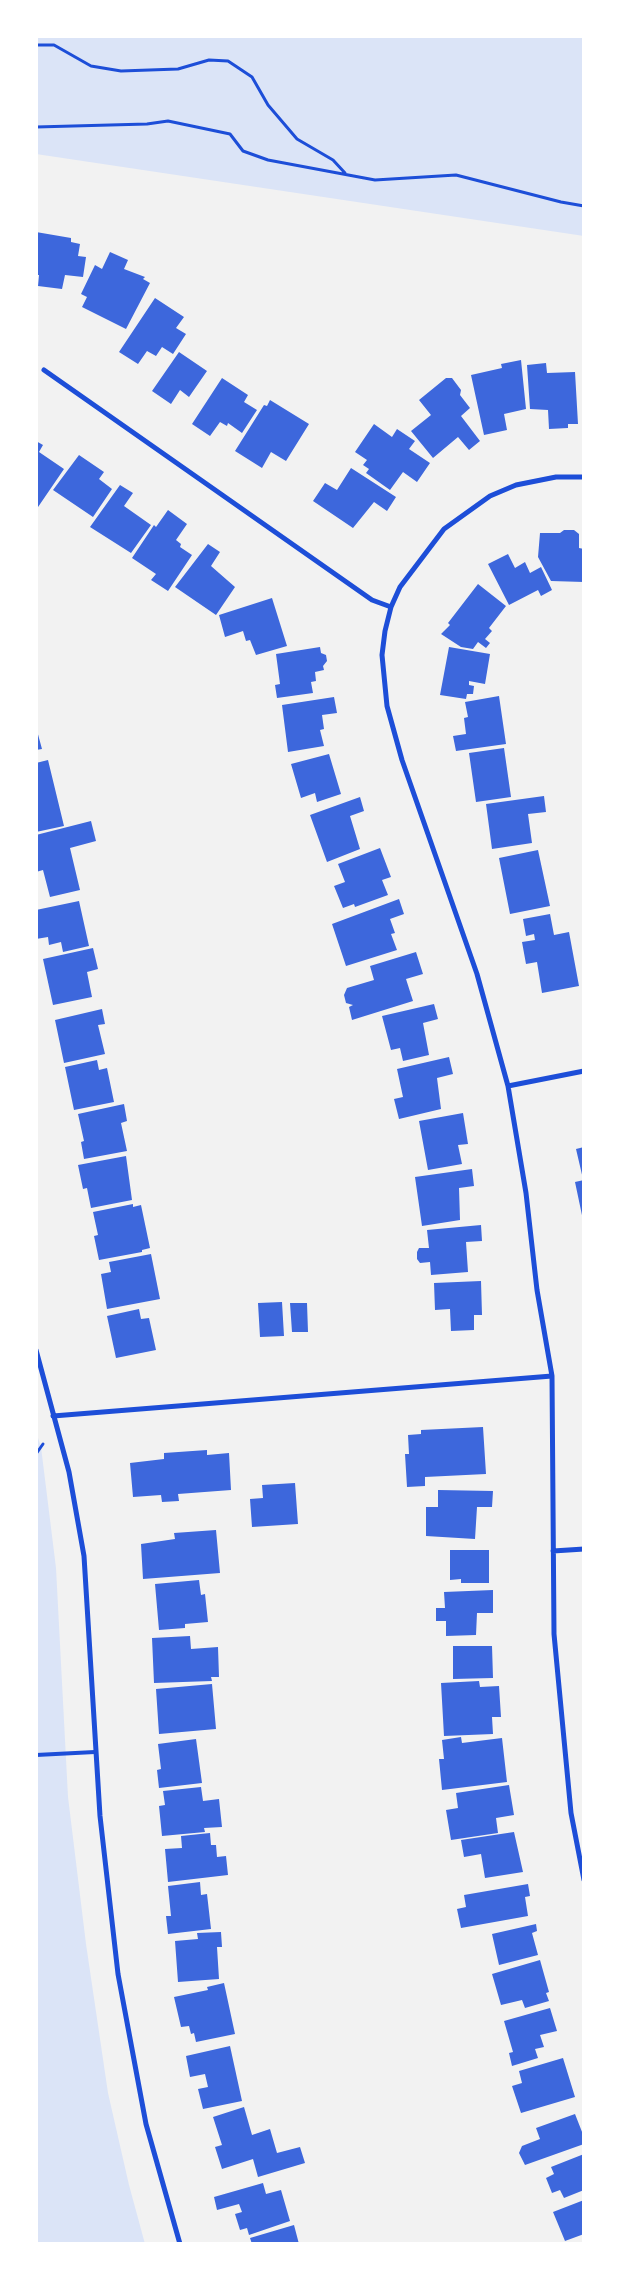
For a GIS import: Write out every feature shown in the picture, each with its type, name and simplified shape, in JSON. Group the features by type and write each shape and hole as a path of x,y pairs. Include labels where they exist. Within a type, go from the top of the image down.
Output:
{"street":[{"path":"44,370 364,594 391,607"},
{"path":"584,478 556,476 516,485 490,496 444,529 417,562 400,587 391,607 385,631 382,656 388,706 402,760 477,974 508,1086 526,1193 538,1290 552,1376 554,1634 571,1813 584,1880"},
{"path":"508,1086 584,1071"},
{"path":"36,1350 75,1500 84,1556 95,1752 109,1902 120,1984 146,2124 180,2244"},
{"path":"53,1416 552,1376"},
{"path":"553,1551 584,1548"}],"lane":[{"path":"36,1755 95,1752"}],"path":[{"path":"36,45 54,45 91,66 121,71 178,69 209,60 228,60 252,77 268,105 297,139 333,160 345,172"},
{"path":"36,127 147,124 168,120 230,134 243,151 268,160 345,172 375,180 394,177 456,175 561,202 584,206"}],"shaded area":[{"path":"36,36 584,36 584,236 36,154"},
{"path":"36,1432 41,1447 56,1568 68,1797 86,1944 108,2093 145,2244 36,2244"}],"building":[{"path":"36,232 71,238 71,242 80,244 78,256 86,257 83,277 65,275 62,289 38,286 39,275 36,275"},
{"path":"110,252 128,260 124,269 145,277 143,279 150,283 126,329 82,307 87,297 81,294 95,265 102,269"},
{"path":"155,298 184,317 176,328 186,334 173,354 162,347 156,356 147,351 138,364 119,352"},
{"path":"179,352 207,371 189,397 180,390 171,404 152,391"},
{"path":"521,360 526,409 504,414 507,430 484,435 471,375 502,368 501,364"},
{"path":"546,363 547,373 575,372 578,424 568,424 568,428 549,429 548,410 530,409 527,365"},
{"path":"222,378 248,395 244,402 257,410 242,433 228,423 227,426 220,422 210,436 192,424"},
{"path":"446,378 452,378 461,390 460,395 470,408 461,416 480,441 469,450 458,437 433,458 411,431 431,415 419,400"},
{"path":"270,400 309,424 286,461 271,452 262,468 235,451 264,405 267,406"},
{"path":"374,424 392,437 397,429 415,441 409,449 430,463 417,482 403,472 390,490 366,473 369,469 363,465 367,460 355,452"},
{"path":"36,441 43,445 39,452 64,469 36,510"},
{"path":"79,455 104,472 99,479 112,489 93,517 53,490"},
{"path":"351,468 396,497 387,511 374,502 353,528 313,501 325,483 337,490"},
{"path":"120,485 133,493 124,506 151,525 131,553 90,527"},
{"path":"168,510 187,524 176,540 181,544 180,547 192,555 168,591 151,580 156,574 132,558 154,525 156,527"},
{"path":"564,530 574,530 579,534 579,548 584,549 584,582 551,581 538,557 540,533 560,533"},
{"path":"208,544 220,552 211,566 235,587 216,615 175,587"},
{"path":"508,554 515,568 525,562 530,573 541,567 552,590 541,596 538,590 509,605 488,564"},
{"path":"478,584 506,606 489,628 492,631 485,639 490,643 486,648 478,642 473,649 461,647 441,634 450,625 448,623"},
{"path":"272,598 287,646 256,655 250,640 246,641 243,631 225,637 219,615"},
{"path":"320,647 321,653 326,655 327,661 323,666 324,670 315,672 316,681 311,682 313,693 277,698 275,685 280,684 276,654"},
{"path":"449,647 490,654 485,684 469,681 469,685 474,686 473,694 467,694 466,699 440,695"},
{"path":"499,696 506,744 456,751 453,736 466,734 464,718 468,717 465,702"},
{"path":"334,697 337,713 322,715 324,729 320,730 324,746 288,752 282,705"},
{"path":"36,727 42,749 36,750"},
{"path":"504,748 511,797 476,802 469,753"},
{"path":"329,754 341,794 317,802 315,793 301,798 291,764"},
{"path":"48,760 64,826 36,832 36,763"},
{"path":"544,796 546,812 528,814 532,843 492,849 486,804"},
{"path":"360,797 364,811 350,816 360,849 327,862 310,815"},
{"path":"91,821 96,841 70,848 80,890 50,897 43,870 36,872 36,835"},
{"path":"380,848 391,877 382,880 388,895 355,907 354,904 343,908 334,886 345,882 338,864"},
{"path":"538,850 550,906 510,914 499,858"},
{"path":"399,899 404,914 390,919 395,933 391,934 397,950 346,966 332,924"},
{"path":"79,901 89,946 63,952 61,942 49,945 48,937 36,939 36,910"},
{"path":"550,914 554,935 569,932 579,986 542,993 537,962 526,964 522,942 535,940 534,934 526,936 523,919"},
{"path":"93,948 98,969 87,972 92,997 53,1005 43,959"},
{"path":"416,952 423,974 406,979 413,1001 352,1020 349,1007 353,1005 346,1003 344,995 347,988 374,980 370,966"},
{"path":"434,1004 438,1019 423,1023 429,1055 403,1061 400,1048 391,1050 382,1016"},
{"path":"102,1009 105,1024 98,1025 105,1054 64,1063 55,1020"},
{"path":"449,1057 453,1074 437,1078 441,1109 399,1119 394,1099 403,1097 397,1069"},
{"path":"97,1060 99,1070 107,1068 114,1102 74,1110 65,1067"},
{"path":"124,1104 127,1121 121,1123 127,1151 84,1159 81,1142 84,1141 78,1114"},
{"path":"463,1113 468,1144 458,1145 462,1164 428,1170 419,1121"},
{"path":"584,1147 584,1179 583,1179 576,1149"},
{"path":"126,1156 132,1200 91,1208 87,1188 83,1189 78,1165"},
{"path":"472,1169 474,1186 459,1188 460,1220 422,1226 415,1177"},
{"path":"584,1180 584,1220 583,1220 575,1182"},
{"path":"133,1204 133,1207 141,1205 150,1248 142,1250 142,1252 99,1260 94,1236 98,1235 93,1212"},
{"path":"481,1225 482,1241 466,1242 468,1272 431,1275 430,1262 420,1263 417,1259 419,1248 429,1248 427,1230"},
{"path":"151,1254 160,1299 107,1309 101,1274 111,1272 109,1262"},
{"path":"481,1281 482,1315 474,1315 474,1330 451,1331 450,1309 435,1310 434,1283"},
{"path":"282,1302 284,1336 260,1337 258,1303"},
{"path":"290,1303 307,1303 308,1332 292,1332"},
{"path":"139,1309 141,1319 149,1318 156,1350 116,1358 107,1316"},
{"path":"483,1427 486,1474 425,1477 425,1486 407,1487 405,1454 409,1454 408,1435 421,1434 421,1430"},
{"path":"207,1450 207,1455 229,1453 231,1490 178,1494 179,1501 162,1502 161,1495 133,1497 130,1463 164,1459 164,1453"},
{"path":"295,1483 298,1524 252,1527 250,1499 263,1498 262,1485"},
{"path":"438,1490 493,1491 492,1507 477,1507 475,1539 426,1536 426,1507 438,1507"},
{"path":"216,1530 220,1573 143,1579 141,1544 175,1539 174,1533"},
{"path":"450,1550 489,1550 489,1583 461,1583 461,1579 450,1580"},
{"path":"199,1580 201,1595 205,1594 208,1622 185,1624 185,1628 159,1630 155,1584"},
{"path":"493,1590 493,1613 477,1613 476,1635 446,1636 446,1621 436,1621 436,1608 445,1608 444,1592"},
{"path":"190,1636 191,1649 218,1647 219,1677 211,1677 212,1681 154,1683 152,1638"},
{"path":"453,1646 492,1646 493,1678 453,1679"},
{"path":"479,1681 480,1687 499,1686 501,1717 492,1717 493,1734 444,1736 441,1683"},
{"path":"212,1684 216,1729 159,1734 156,1689"},
{"path":"461,1737 462,1743 502,1738 507,1782 442,1790 439,1759 444,1759 442,1740"},
{"path":"196,1739 202,1783 159,1788 157,1770 161,1769 158,1744"},
{"path":"509,1785 514,1815 496,1818 498,1833 451,1840 446,1810 458,1808 456,1793"},
{"path":"201,1787 203,1801 219,1799 222,1827 204,1828 205,1832 162,1836 159,1806 165,1805 163,1791"},
{"path":"514,1832 523,1872 485,1878 481,1854 464,1857 461,1840"},
{"path":"210,1833 211,1845 216,1845 217,1857 226,1856 228,1875 168,1882 165,1849 182,1848 181,1836"},
{"path":"200,1882 201,1895 207,1894 211,1929 168,1934 166,1916 171,1916 168,1886"},
{"path":"528,1884 530,1896 525,1897 528,1916 461,1928 457,1909 466,1907 464,1895"},
{"path":"536,1924 537,1931 532,1933 538,1955 499,1965 492,1934"},
{"path":"221,1932 222,1947 217,1947 219,1979 178,1982 175,1941 198,1939 197,1933"},
{"path":"540,1960 549,1992 546,1993 549,2001 525,2008 522,2000 501,2005 492,1974"},
{"path":"224,1983 235,2034 196,2042 194,2033 191,2034 189,2026 181,2027 174,1997 208,1990 207,1987"},
{"path":"550,2008 557,2031 540,2035 544,2047 535,2049 538,2058 512,2066 509,2053 513,2052 504,2021"},
{"path":"230,2046 242,2101 203,2109 198,2089 208,2087 205,2074 190,2077 186,2056"},
{"path":"563,2058 575,2097 521,2113 512,2086 522,2083 519,2071"},
{"path":"244,2107 252,2135 270,2129 277,2153 300,2147 305,2163 258,2177 253,2159 222,2169 215,2147 222,2145 213,2117"},
{"path":"575,2114 584,2137 584,2144 525,2165 519,2153 522,2146 540,2139 536,2128"},
{"path":"584,2154 584,2190 564,2198 560,2190 552,2193 546,2178 554,2174 551,2167"},
{"path":"263,2183 266,2194 281,2190 290,2221 249,2235 247,2228 240,2230 235,2214 242,2212 239,2204 217,2210 214,2197"},
{"path":"584,2200 584,2234 565,2241 553,2212"},
{"path":"294,2225 299,2244 252,2244 250,2238"}]}
